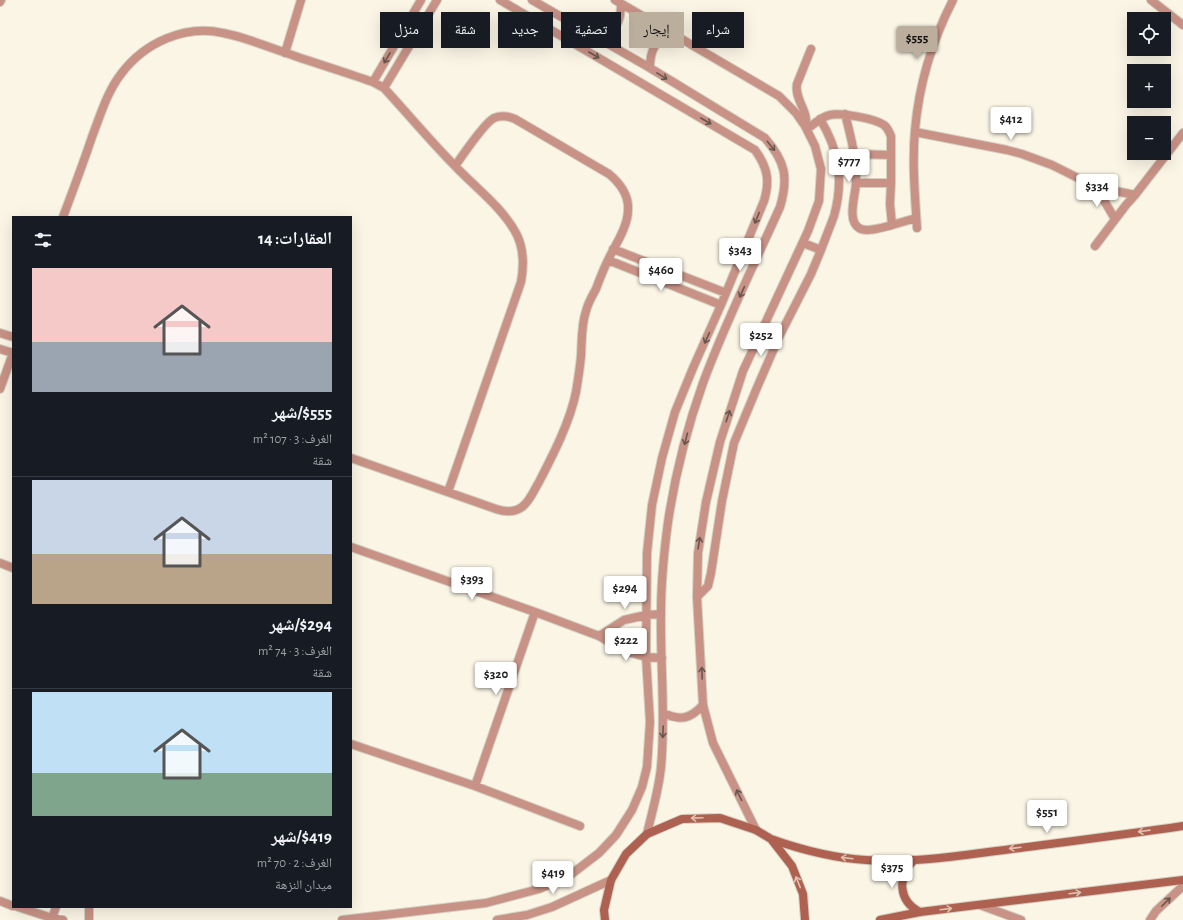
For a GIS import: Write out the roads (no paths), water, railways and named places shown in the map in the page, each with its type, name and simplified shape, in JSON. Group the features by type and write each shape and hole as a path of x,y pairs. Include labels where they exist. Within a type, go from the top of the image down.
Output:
{"street":[{"path":"285,52 301,0"},
{"path":"373,82 421,0"},
{"path":"384,88 437,0"},
{"path":"342,920 486,903 539,889 569,876 599,853 616,835 632,810 642,787 647,767 650,722 646,657 647,552 652,505 662,458 675,412 726,293 767,191 768,180 766,169 762,159 755,150 500,0"},
{"path":"532,0 561,17"},
{"path":"917,228 914,169 915,132 919,97 927,64 938,32 953,0"},
{"path":"1151,0 1183,25"},
{"path":"618,2 620,12"},
{"path":"618,2 635,12"},
{"path":"63,216 96,126 111,91 121,74 134,59 155,44 170,37 187,32 222,32 257,42 373,82 384,88 455,166 511,224 518,236 522,249 523,273 520,287 448,492"},
{"path":"684,41 779,96 796,113 806,128 815,146 821,169 820,201 803,242 743,371 720,442 706,502 698,552 697,597 703,705 713,743 756,830"},
{"path":"615,48 765,138 775,149 780,159 785,177 784,192 780,207 721,339 703,384 688,429 677,475 668,522 663,570 661,614 663,713 661,767 647,834"},
{"path":"650,68 650,57 653,48"},
{"path":"806,128 806,116 796,88 811,49"},
{"path":"806,128 831,114 845,114 877,121 888,129 891,136 890,204 892,225"},
{"path":"845,114 854,154 856,183 853,222 858,228 866,230 892,225 916,218"},
{"path":"352,458 503,512 510,512 518,510 530,498 551,460 565,428 575,395 581,357 582,330 586,311 626,222 628,209 627,199 623,189 610,174 515,119 509,117 498,117 487,123 455,166"},
{"path":"697,597 708,586 722,501 734,443 758,383 811,274 834,216 839,190 840,172 836,153 828,132 820,119"},
{"path":"915,132 1022,154 1052,165 1096,187 1135,195"},
{"path":"1095,246 1183,133"},
{"path":"854,154 891,156"},
{"path":"856,183 891,183"},
{"path":"1096,187 1115,219"},
{"path":"803,242 820,250"},
{"path":"614,249 726,293"},
{"path":"608,260 721,305"},
{"path":"0,333 12,337"},
{"path":"0,349 12,353"},
{"path":"0,389 12,356"},
{"path":"352,548 535,612 599,636 624,651 646,657 662,658"},
{"path":"0,564 12,568"},
{"path":"475,786 535,612"},
{"path":"599,636 624,620 646,615 661,614"},
{"path":"663,713 673,717 689,716 695,713 703,705"},
{"path":"352,744 475,786 580,826"},
{"path":"605,920 604,910 611,880 626,854 647,834 682,819 720,818 756,830 771,839 794,847 817,853 866,860 914,860 953,856 1183,826"},
{"path":"771,839 792,866 803,894 805,920"},
{"path":"914,860 906,869 902,882 902,888 903,894 910,905 920,912"},
{"path":"497,920 529,918 611,880"},
{"path":"880,920 920,912 1183,880"},
{"path":"1150,920 1156,912 1183,886"},
{"path":"0,901 12,906"},
{"path":"980,905 1021,920"},
{"path":"21,908 63,920"},
{"path":"52,918 56,908"},
{"path":"89,908 89,920"}]}
